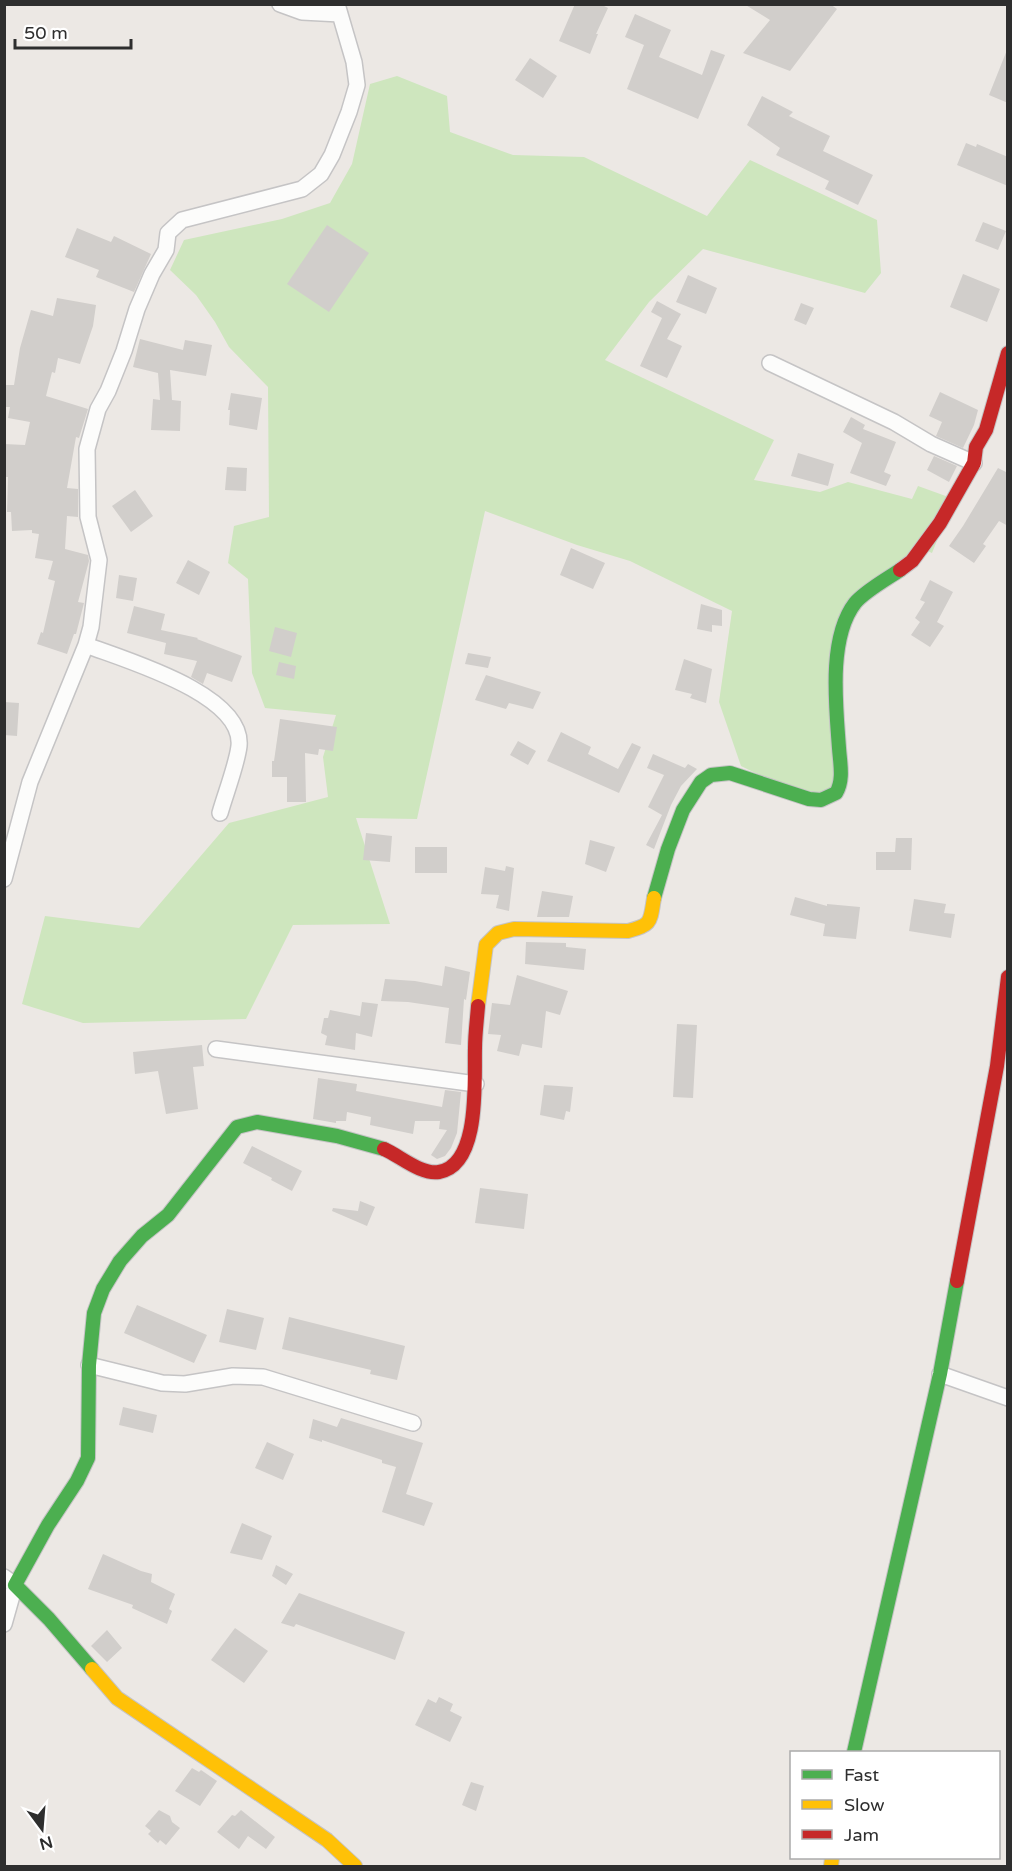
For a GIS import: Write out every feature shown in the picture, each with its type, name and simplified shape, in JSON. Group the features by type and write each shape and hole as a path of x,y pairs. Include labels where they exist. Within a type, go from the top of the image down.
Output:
{"street":[{"path":"4,879 30,782 86,645 91,627 99,560 88,517 87,449 98,408 108,391 124,351 137,309 152,274 166,250 168,233 182,220 302,189 321,174 332,155 349,112 357,85 354,62 338,9 302,12 280,4"},
{"path":"4,1624 10,1581 77,1481 88,1458 89,1365 94,1313 103,1289 120,1261 142,1236 168,1215 237,1127 257,1122 345,1139 384,1149 430,1171 441,1172 449,1169 462,1154 472,1124 476,1084 475,1038 486,945 490,938 514,929 628,931 644,927 651,917 654,899 683,807 698,783 710,775 729,773 766,787 821,800 831,797 839,788 841,777 836,706 838,643 844,623 856,602 912,561 940,523 974,463 976,447 986,430 1008,353"},
{"path":"770,363 894,422 931,444 974,463"},
{"path":"86,645 181,682 228,715 238,732 239,746 220,813"},
{"path":"854,1751 940,1374 997,1066 1008,977"},
{"path":"216,1049 476,1084"},
{"path":"89,1365 162,1383 186,1384 233,1376 263,1377 412,1423"},
{"path":"940,1374 971,1387 1008,1398"},
{"path":"10,1581 49,1619 117,1698 327,1840 355,1866"}],"green space":[{"path":"397,76 447,96 450,132 513,155 584,157 707,216 750,160 877,220 881,273 865,293 703,249 649,302 605,360 774,440 754,480 820,492 848,482 912,499 918,486 954,499 932,553 921,548 874,589 838,643 839,788 807,798 741,766 719,702 732,611 630,561 577,545 485,511 417,819 356,818 390,924 293,925 246,1019 83,1023 22,1004 45,916 139,928 229,823 328,797 323,757 336,715 265,708 252,673 248,579 228,563 234,526 269,517 268,387 229,347 196,295 170,270 184,240 282,219 330,203 352,164 370,84"}],"building":[{"path":"575,4 600,4 608,8 590,54 559,41"},
{"path":"744,4 830,4 837,9 790,71 743,53 770,20"},
{"path":"635,14 671,30 659,57 702,75 711,50 725,55 698,119 627,89 644,45 625,37"},
{"path":"1008,50 1008,103 989,95"},
{"path":"530,58 557,76 543,98 515,80"},
{"path":"762,96 793,112 789,116 830,136 823,151 873,175 858,205 825,189 829,181 776,155 780,148 747,125"},
{"path":"966,143 976,147 977,144 1008,157 1008,186 957,165"},
{"path":"983,222 1006,231 998,250 975,241"},
{"path":"327,225 369,253 329,312 287,284"},
{"path":"77,228 111,242 114,236 151,254 134,292 96,277 99,270 65,257"},
{"path":"963,274 1000,289 987,322 950,307"},
{"path":"688,275 717,288 706,314 676,302"},
{"path":"57,298 96,305 93,326 80,364 58,358 46,396 88,409 79,438 76,437 67,488 78,489 78,517 67,516 65,549 88,555 89,561 78,602 84,603 76,634 74,634 67,654 37,644 41,632 43,633 55,581 48,579 53,561 35,558 39,534 32,533 32,530 12,531 11,512 7,512 8,477 4,477 4,444 25,445 30,422 8,418 10,407 4,407 4,385 14,385 20,348 31,310 53,316"},
{"path":"657,301 681,314 667,339 682,346 667,378 640,366 662,318 651,312"},
{"path":"801,303 814,308 806,325 794,320"},
{"path":"140,339 183,350 185,340 212,345 206,376 170,370 172,400 181,401 180,431 151,430 153,399 160,400 158,373 133,367"},
{"path":"940,392 978,410 963,448 936,436 942,422 929,416"},
{"path":"231,393 262,398 257,430 229,425 230,410 228,410"},
{"path":"851,417 865,425 863,429 896,442 884,472 891,475 886,486 850,473 862,443 843,432"},
{"path":"798,453 834,464 828,486 791,476"},
{"path":"934,456 957,466 949,482 927,470"},
{"path":"227,467 247,468 246,491 225,490"},
{"path":"998,468 1008,473 1008,526 999,521 983,544 986,546 974,563 949,546"},
{"path":"135,490 153,516 131,532 112,506"},
{"path":"571,548 605,563 593,589 560,575"},
{"path":"188,560 210,572 199,595 176,583"},
{"path":"119,575 137,578 133,601 116,598"},
{"path":"930,580 953,592 937,622 944,626 930,647 911,635 920,622 915,618 925,602 920,600"},
{"path":"701,604 722,610 722,626 712,625 712,632 697,629"},
{"path":"134,606 165,614 161,630 198,638 242,656 232,682 207,673 203,684 191,677 197,661 164,654 166,643 127,633"},
{"path":"275,627 297,633 291,657 269,651"},
{"path":"468,653 491,657 488,668 465,664"},
{"path":"684,659 712,669 706,703 690,698 692,694 675,690"},
{"path":"279,662 296,666 294,679 276,675"},
{"path":"486,675 541,692 533,709 509,703 506,709 475,700"},
{"path":"4,702 19,703 17,736 4,735"},
{"path":"280,719 337,727 333,751 319,749 318,755 305,753 306,802 287,802 287,777 272,777 272,761 274,761"},
{"path":"561,732 591,747 588,754 618,769 632,743 641,747 619,793 547,761"},
{"path":"518,741 536,751 528,765 510,755"},
{"path":"653,754 685,768 688,764 697,769 681,786 654,849 646,845 662,815 648,807 664,775 647,768"},
{"path":"366,833 392,836 390,862 363,860"},
{"path":"896,838 912,838 911,870 876,870 876,852 895,852"},
{"path":"590,840 615,847 606,872 585,864"},
{"path":"415,847 447,847 447,873 415,873"},
{"path":"506,866 514,868 509,911 496,908 499,895 481,894 485,867 505,871"},
{"path":"542,891 573,896 569,917 537,917"},
{"path":"795,897 827,906 827,904 860,907 856,939 823,936 825,924 790,915"},
{"path":"914,899 946,904 944,913 955,914 951,938 909,931"},
{"path":"526,942 566,943 566,947 586,949 584,970 525,964"},
{"path":"445,966 470,972 466,1000 464,999 461,1045 445,1043 449,1008 381,1001 385,979 442,986"},
{"path":"517,975 568,991 560,1015 546,1011 542,1048 522,1044 519,1056 497,1051 501,1035 488,1034 492,1003 510,1005"},
{"path":"362,1002 378,1004 372,1037 356,1033 355,1050 325,1045 327,1036 321,1033 324,1018 328,1018 330,1010 360,1016"},
{"path":"677,1024 697,1025 693,1098 673,1097"},
{"path":"202,1045 204,1066 193,1067 198,1109 166,1114 158,1071 135,1074 133,1052"},
{"path":"318,1078 357,1084 356,1091 442,1107 445,1090 461,1092 457,1133 451,1148 445,1156 437,1159 431,1155 447,1130 439,1129 440,1121 415,1121 413,1134 370,1125 371,1117 347,1112 346,1121 336,1121 336,1123 313,1119"},
{"path":"544,1085 573,1087 570,1112 566,1111 564,1120 540,1115"},
{"path":"252,1146 302,1171 292,1191 243,1163"},
{"path":"480,1188 528,1194 524,1229 475,1223"},
{"path":"360,1201 375,1207 367,1226 332,1211 333,1208 358,1211"},
{"path":"137,1305 207,1335 194,1363 124,1333"},
{"path":"227,1309 264,1318 256,1350 219,1342"},
{"path":"289,1317 405,1346 397,1380 370,1374 371,1370 282,1349"},
{"path":"123,1407 157,1415 153,1433 119,1425"},
{"path":"341,1418 423,1443 406,1494 433,1503 424,1526 382,1512 396,1467 322,1440 322,1442 309,1438 313,1419 337,1427"},
{"path":"267,1442 294,1454 283,1480 255,1468"},
{"path":"242,1523 272,1536 262,1560 230,1553"},
{"path":"103,1554 152,1574 151,1582 175,1594 169,1609 172,1611 167,1624 132,1608 133,1605 88,1589"},
{"path":"276,1565 293,1574 286,1585 272,1576"},
{"path":"299,1593 405,1632 395,1660 296,1624 294,1627 281,1623"},
{"path":"235,1628 268,1651 244,1683 211,1660"},
{"path":"107,1630 122,1648 107,1662 91,1646"},
{"path":"439,1697 453,1704 450,1711 462,1717 450,1742 415,1725 428,1699 436,1703"},
{"path":"192,1768 199,1772 201,1770 217,1781 200,1806 175,1791"},
{"path":"471,1782 484,1786 476,1811 462,1805"},
{"path":"159,1810 170,1816 172,1822 180,1828 166,1845 160,1840 158,1843 148,1834 151,1831 145,1826"},
{"path":"241,1810 275,1837 266,1849 248,1836 239,1849 217,1832 232,1815 235,1816"}],"traffic: fast":[{"path":"654,898 668,849 683,810 701,782 711,775 730,773 809,799 821,800 836,793 841,777 836,713 837,653 841,635 846,618 855,603 900,570"},
{"path":"92,1669 49,1619 15,1585 48,1525 77,1481 88,1458 89,1365 94,1313 103,1289 120,1261 142,1236 168,1215 237,1127 257,1122 337,1136 384,1149"},
{"path":"854,1751 940,1374 957,1281"}],"traffic: slow":[{"path":"478,1006 486,945 498,933 514,929 628,931 646,924 652,912 654,898"},
{"path":"92,1669 117,1698 327,1840 355,1866"},
{"path":"831,1866 832,1859"}],"traffic: jam":[{"path":"900,570 912,561 940,523 974,463 976,447 986,430 1008,353"},
{"path":"957,1281 997,1066 1008,977"},
{"path":"384,1149 418,1168 432,1172 439,1172 453,1166 462,1154 469,1138 472,1119 478,1006"}]}
